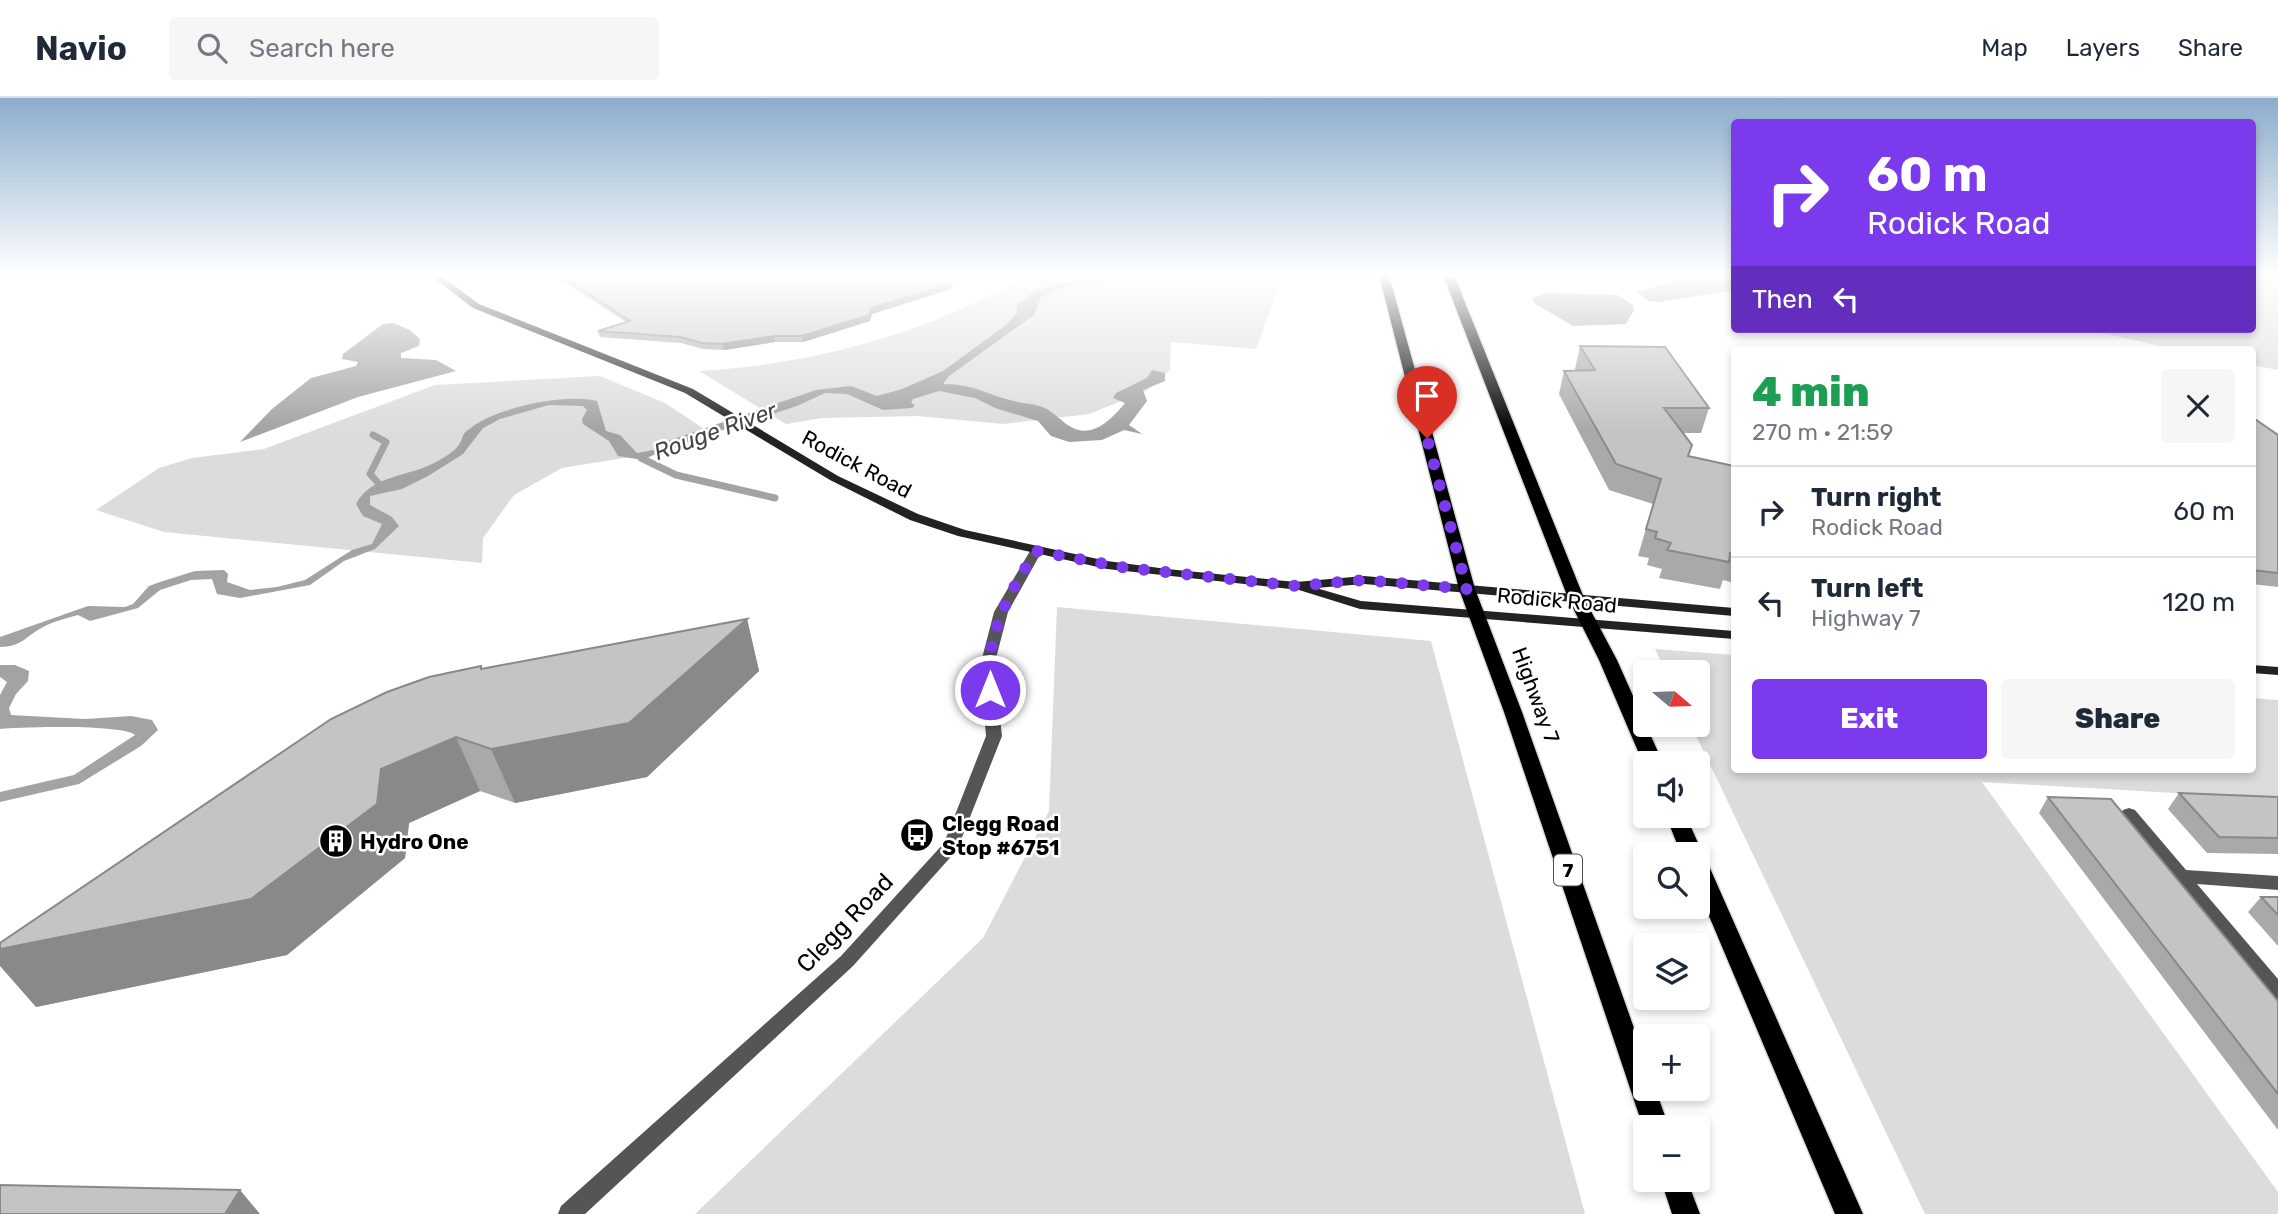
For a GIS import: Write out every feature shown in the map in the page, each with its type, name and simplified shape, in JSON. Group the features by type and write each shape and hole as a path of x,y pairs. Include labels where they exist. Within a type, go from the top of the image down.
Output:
{"main road":[{"name":"Rodick Road","path":"528,327 707,400 819,469 914,517 962,533 1036,551 1119,567 1296,586 1364,580 1731,612"},
{"name":"Highway 7","path":"1398,327 1467,589 1652,1115"},
{"path":"1469,327 1576,598 1647,751"},
{"name":"Rodick Road","path":"1296,586 1360,606 1731,635"},
{"path":"2256,669 2278,671"},
{"path":"1710,894 1849,1214"},
{"path":"1679,1192 1686,1214"}],"street":[{"name":"Clegg Road","path":"569,1214 847,961 951,846 994,736 987,666 1001,612 1036,551"},
{"path":"2129,814 2278,992"},
{"path":"2179,876 2278,883"}],"shaded area":[{"path":"1264,327 1256,349 1171,342 1170,370 1146,391 1089,414 1003,424 918,416 822,418 786,424 699,371 786,361 828,353 910,329"},
{"path":"2256,327 2278,327 2278,370 2256,366 2256,346 2160,346 2101,333 2256,333"},
{"path":"600,376 665,403 718,438 649,454 562,468 514,495 483,538 482,563 164,532 96,510 159,468 192,458 264,449 435,385"},
{"path":"1057,607 1431,641 1585,1214 695,1214 983,938 1049,811"},
{"path":"1655,649 1731,655 1731,773 2256,773 2256,698 2278,700 2278,799 1982,782 2278,1192 2278,1214 1925,1214 1710,765 1710,751 1703,751 1697,737 1710,737 1710,660 1660,660"}],"water":[{"path":"379,327 403,327 420,339 419,346 401,353 401,358 436,360 456,371 358,397 240,442 272,409 311,378 356,366 358,362 342,359 343,354"},
{"name":"Rouge River","path":"1003,327 1017,327 949,376 943,384 974,388 1008,400 1042,407 1071,427 1088,431 1102,425 1125,403 1113,398 1116,393 1147,378 1152,370 1165,373 1165,381 1143,390 1147,401 1129,425 1142,434 1124,430 1102,440 1069,442 1051,436 1038,421 995,408 975,398 939,391 913,399 911,403 915,405 912,408 883,410 847,394 825,393 797,406 670,447 643,460 618,456 609,441 583,424 582,419 587,410 583,406 549,405 500,419 483,428 463,454 428,476 402,489 370,496 370,505 392,517 399,526 375,549 344,561 310,585 240,598 217,594 212,579 191,580 160,590 138,608 90,621 78,615 65,618 45,626 19,643 0,647 0,637 88,606 125,607 133,604 149,586 195,571 224,570 228,574 227,582 250,590 305,580 352,550 372,544 382,524 363,516 356,504 371,487 441,459 455,449 465,433 479,422 511,409 566,399 597,401 606,431 620,435 637,453 654,450 665,442 816,390 851,386 877,396 902,389 943,371"},
{"path":"0,665 15,665 29,671 28,681 16,694 9,708 11,715 85,719 131,716 152,720 158,730 141,746 79,784 0,802 0,792 74,775 135,735 112,729 92,728 0,729 0,695 7,682 0,677"}],"building":[{"path":"611,327 830,327 802,336 774,336 722,344 702,343 680,337 598,331"},
{"path":"1580,346 1665,347 1709,408 1664,408 1692,445 1688,456 1731,465 1729,562 1667,550 1671,543 1655,538 1657,532 1646,529 1661,479 1616,464 1564,371 1595,370"},
{"path":"2256,420 2278,435 2278,573 2256,570"},
{"path":"747,619 629,723 491,749 456,737 381,769 377,804 251,899 0,949 0,943 331,719 387,692 429,677 481,666 481,669"},
{"path":"2179,793 2278,797 2278,838 2219,837"},
{"path":"2048,797 2111,799 2278,1001 2278,1094"},
{"path":"2261,897 2278,897 2278,915"},
{"path":"0,1185 240,1190 225,1214 0,1214"}],"waterway":[{"path":"373,435 386,442 370,474 382,487"},
{"name":"Rouge River","path":"641,458 676,475 775,498"}],"place":[{"name":"Clegg Road Stop #6751","path":"917,835"},
{"name":"Hydro One","path":"336,841"}],"route":[{"path":"990,690 987,666 1001,612 1012,587 1036,551 1127,568 1296,586 1364,580 1467,589 1427,438"}]}
